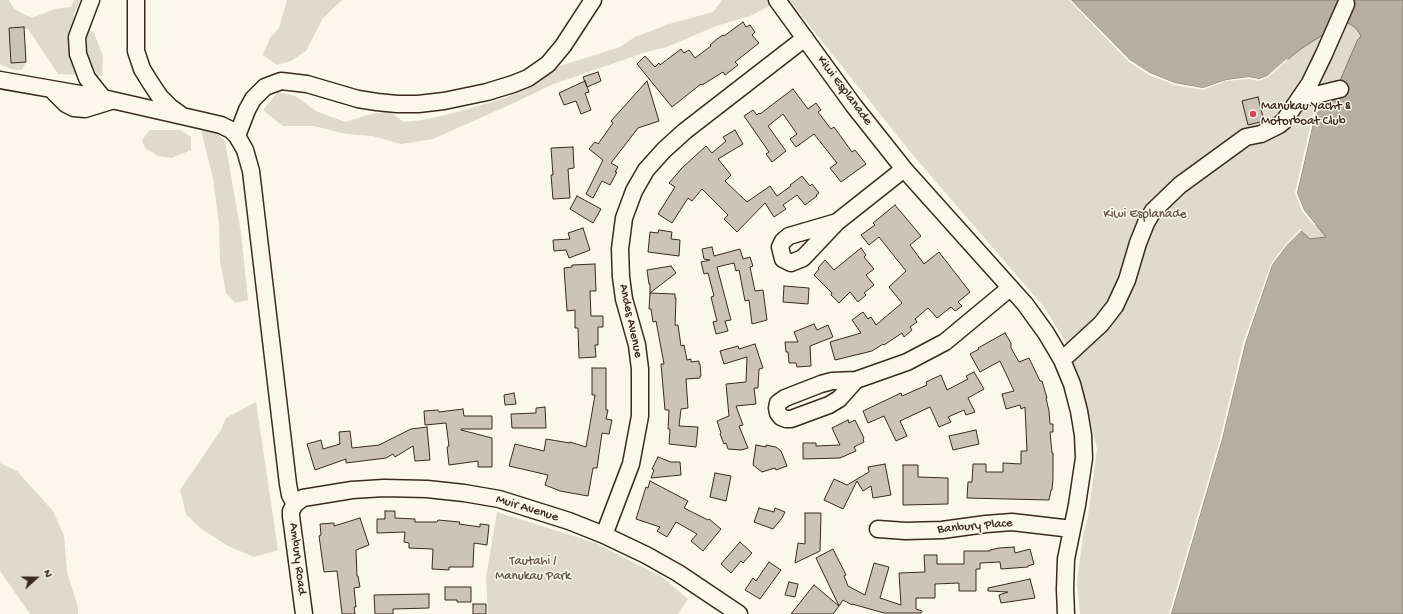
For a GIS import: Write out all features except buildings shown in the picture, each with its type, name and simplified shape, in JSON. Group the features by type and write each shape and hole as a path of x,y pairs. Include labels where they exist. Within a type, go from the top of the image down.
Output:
{"street":[{"path":"91,0 77,37 78,54 87,78 108,99"},
{"path":"136,0 136,52 146,76 160,97 170,107 184,117"},
{"path":"237,136 247,110 258,93 265,87 282,81 307,84 358,99 397,104 418,104 444,101 487,92 513,84 528,78 548,64 563,46 593,0"},
{"name":"Kiwi Esplanade","path":"780,4 854,106 904,169 1035,317 1062,360 1076,398 1079,411 1083,435 1084,458 1066,559 1066,614"},
{"path":"1062,360 1101,324 1115,306 1127,280 1138,243 1146,223 1153,211 1180,185 1246,137 1261,134 1284,121 1310,83 1346,4"},
{"name":"Andes Avenue","path":"604,535 631,464 640,416 640,369 637,345 624,299 621,277 620,249 624,218 634,192 646,170 684,131 805,38"},
{"path":"133,105 139,101 146,92 146,76"},
{"path":"0,80 108,99 221,125 237,136 245,150 251,171 288,484 290,495 294,504"},
{"path":"1299,99 1340,89"},
{"path":"837,222 904,169"},
{"path":"856,380 907,362 945,342 1010,288"},
{"name":"Muir Avenue","path":"294,504 303,498 352,490 384,488 426,489 499,499 569,521 604,535 646,555 678,573 738,614"},
{"name":"Ambury Road","path":"294,504 291,511 291,516 304,614"},
{"name":"Banbury Place","path":"878,529 906,531 942,530 1012,522 1072,529"}],"green space":[{"path":"0,0 9,0 14,9 32,18 54,9 71,7 74,0 80,0 73,16 94,33 103,56 102,76 58,74 28,29 9,28 11,62 26,62 22,70 14,70 0,64"},
{"path":"287,0 342,0 323,18 306,51 291,61 277,65 263,55 270,38 279,28"},
{"path":"722,0 781,0 750,16 716,26 667,47 646,52 551,85 433,139 401,144 373,136 346,134 314,126 283,126 263,110 278,92 295,96 316,111 345,122 371,114 389,111 404,122 423,120 458,112 508,97 522,86 557,67 620,47 635,37 669,24 713,12"},
{"path":"789,0 1403,0 1403,614 1080,614 1077,583 1097,449 1080,378 1065,341 1044,307 912,154"},
{"path":"150,130 180,130 191,137 191,150 172,158 158,156 145,148 142,140"},
{"path":"201,130 216,133 225,141 241,233 248,300 235,303 226,293 220,261 219,224 213,178"},
{"path":"256,402 278,550 254,557 228,546 200,528 186,514 180,490 221,430 226,418"},
{"path":"0,463 17,471 53,511 64,536 67,572 78,607 78,614 30,614 0,571"},
{"name":"Tautahi / Manukau Park","path":"497,512 596,543 662,577 688,599 678,614 488,614 486,577"}],"shaded area":[{"path":"1071,0 1403,0 1403,614 1171,614 1222,439 1245,344 1272,265 1287,245 1301,231 1310,239 1326,237 1304,210 1297,193 1315,115 1334,95 1357,41 1361,36 1356,28 1345,21 1302,48 1267,76 1258,79 1249,77 1226,80 1203,88 1175,83 1150,73 1130,60"}],"pier":[{"path":"1069,0 1071,0 1130,60 1150,73 1175,83 1203,88 1226,80 1249,77 1259,79 1267,76 1288,58 1287,61 1268,77 1259,81 1249,79 1226,81 1203,90 1175,85 1149,75 1129,62"},
{"path":"1334,95 1315,115 1297,193 1304,210 1316,225 1313,224 1302,211 1295,193 1313,114 1330,96"},
{"path":"1300,229 1301,231 1287,245 1272,265 1245,344 1222,439 1171,614 1169,614 1220,439 1243,343 1271,264 1286,244"}],"place":[{"name":"Manukau Yacht & Motorboat Club","path":"1253,114"}]}
